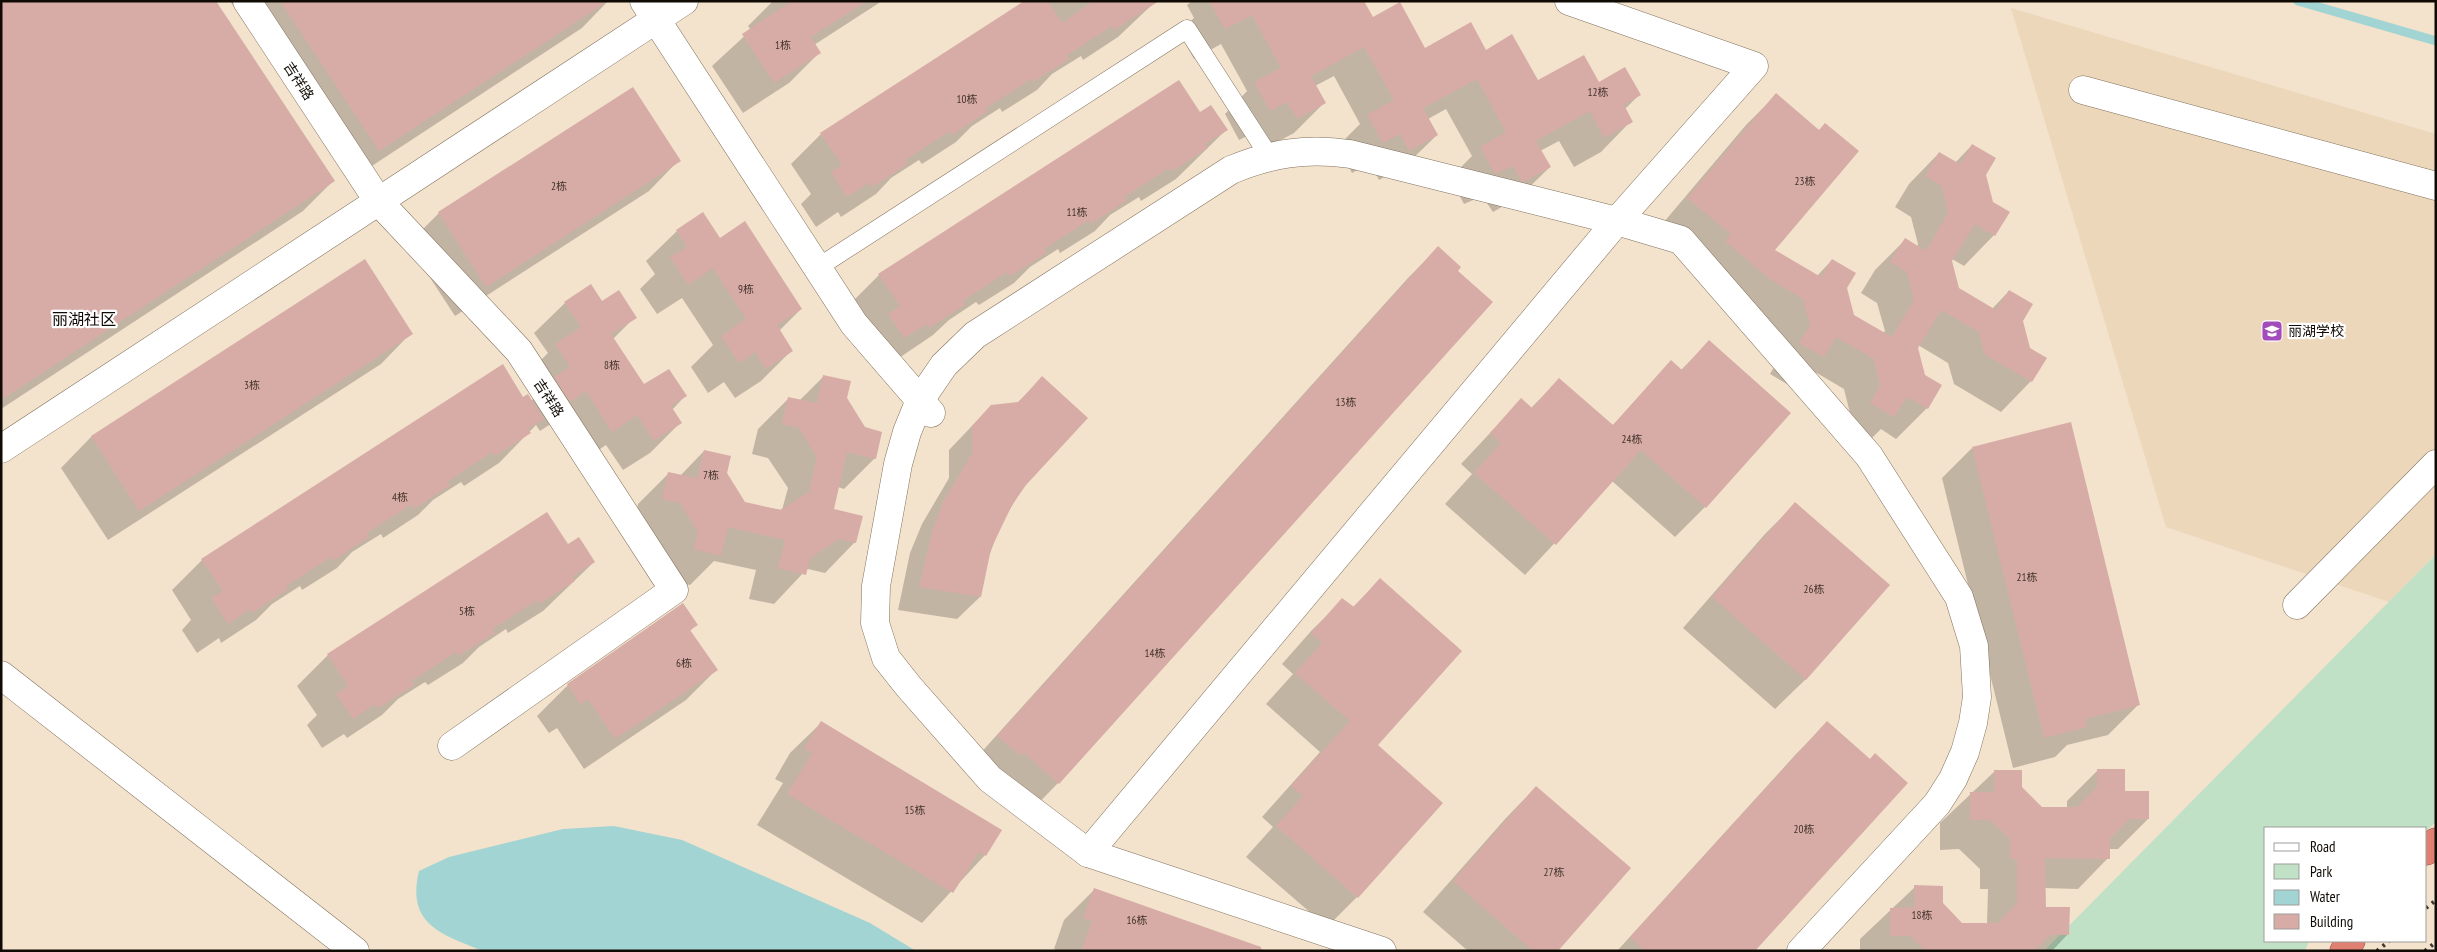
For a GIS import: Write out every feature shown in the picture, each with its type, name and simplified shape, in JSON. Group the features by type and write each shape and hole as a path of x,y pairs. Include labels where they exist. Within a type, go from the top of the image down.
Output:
{"street":[{"name":"吉祥路","path":"247,1 379,202 519,352 674,590 452,746"},
{"path":"1,449 379,202 650,10 684,1"},
{"path":"1088,853 1617,221 1754,66 1569,1"},
{"path":"650,10 854,324 926,407"},
{"path":"2083,90 2436,186"},
{"path":"1382,951 1088,853 990,779 886,658 875,623 876,586 898,464 906,432 926,407 944,365 975,335 1231,170 1269,156 1310,150 1350,154 1617,221 1681,240 1868,456 1946,575 1958,597 1972,638 1977,672 1977,697 1973,723 1965,752 1937,804 1801,951"},
{"path":"2297,605 2436,464"},
{"path":"1,675 355,951"}],"lane":[{"path":"817,268 1187,29 1269,156"}],"shaded area":[{"name":"丽湖学校","path":"2011,8 2436,134 2436,554 2389,602 2166,527"}],"green space":[{"path":"2436,554 2436,822 2427,830 2427,827 2264,827 2264,942 2309,942 2305,951 2044,951"}],"water":[{"path":"614,826 682,840 870,923 916,951 483,951 441,932 423,916 418,904 416,889 419,871 449,857 563,829"}],"building":[{"path":"1,1 216,1 335,181 1,400"},
{"path":"280,1 608,1 379,151"},
{"path":"792,1 867,1 811,37 821,53 774,83 742,34"},
{"path":"1024,1 1048,1 1062,23 1093,1 1159,1 1114,30 1112,26 1067,55 1069,59 1033,82 1031,79 986,108 988,111 952,135 950,131 905,160 908,164 872,187 869,183 847,197 831,172 842,165 820,133"},
{"path":"1209,1 1364,1 1373,17 1400,2 1425,48 1471,22 1486,50 1512,34 1538,80 1584,55 1599,82 1625,67 1641,95 1624,105 1633,122 1604,138 1590,111 1536,141 1551,167 1524,182 1521,181 1513,166 1495,174 1480,147 1506,132 1477,79 1423,108 1438,135 1409,151 1400,134 1383,143 1367,115 1394,100 1364,47 1311,76 1326,103 1297,119 1287,102 1270,111 1254,82 1281,68 1252,15 1225,29"},
{"path":"1179,80 1200,112 1211,105 1228,130 1205,144 1208,148 1172,171 1169,168 1124,197 1127,200 1091,224 1089,220 1044,249 1046,253 1010,276 1007,272 963,301 965,305 929,328 927,324 904,338 888,314 900,306 878,274"},
{"path":"633,87 681,161 486,287 438,212"},
{"path":"1776,93 1819,130 1825,123 1859,151 1775,250 1821,277 1832,259 1856,273 1847,288 1854,315 1892,337 1914,300 1907,272 1890,262 1905,238 1926,251 1948,213 1942,186 1925,176 1939,152 1960,164 1972,144 1996,158 1986,175 1993,202 2010,212 1995,236 1975,224 1952,261 1959,288 1996,310 2009,290 2033,304 2023,321 2030,348 2047,358 2032,382 1984,354 1979,332 1941,310 1918,348 1925,375 1942,385 1928,409 1907,397 1894,417 1870,403 1880,386 1874,359 1836,337 1824,357 1799,343 1810,326 1803,299 1771,280 1725,241 1731,234 1687,198"},
{"path":"703,212 720,238 745,221 802,309 777,325 793,351 766,369 755,352 739,363 721,336 746,319 713,268 688,285 670,257 687,247 676,230"},
{"path":"1438,246 1461,267 1458,271 1493,302 1059,784 1024,753 1021,756 997,736"},
{"path":"365,259 413,334 139,511 91,436"},
{"path":"591,284 602,301 619,290 637,318 611,334 644,384 669,369 687,396 671,406 682,423 654,441 637,415 612,432 586,391 570,402 554,377 570,367 555,344 581,327 564,302"},
{"path":"1709,340 1791,413 1706,508 1641,450 1556,545 1474,473 1501,443 1490,433 1521,398 1532,408 1559,378 1613,425 1671,360 1682,370"},
{"path":"503,364 523,397 528,394 544,419 528,429 531,433 495,456 492,452 448,481 450,485 414,509 412,504 367,533 369,537 333,561 331,557 286,586 288,589 252,613 250,609 228,624 211,598 223,591 201,559"},
{"path":"823,375 851,381 847,398 865,427 882,432 876,459 847,452 834,509 863,516 856,543 839,539 810,558 806,575 778,568 785,540 728,527 721,556 694,549 698,532 680,503 662,499 668,472 697,478 704,450 731,456 727,473 745,502 780,510 809,492 817,457 799,428 782,424 788,397 817,403"},
{"path":"1042,376 1088,418 1026,485 1012,505 991,549 981,597 919,587 933,529 944,500 972,454 972,426 991,405 1019,402"},
{"path":"2071,422 2140,705 2085,719 2087,727 2044,738 1972,447"},
{"path":"1795,502 1890,585 1806,680 1712,597"},
{"path":"547,512 568,544 579,537 595,562 573,576 575,581 539,604 537,600 492,629 495,633 458,656 456,652 411,681 414,685 378,708 375,704 353,719 336,694 348,686 327,654"},
{"path":"1380,578 1462,651 1378,745 1443,803 1358,898 1276,826 1303,796 1291,786 1350,721 1295,673 1322,643 1311,633 1342,598 1354,607"},
{"path":"683,603 698,625 690,630 718,670 615,739 588,699 580,704 567,684"},
{"path":"821,721 1002,830 986,856 979,852 953,893 787,794 812,753 804,748"},
{"path":"1827,721 1870,759 1875,753 1908,783 1755,951 1645,951 1630,937"},
{"path":"2097,769 2125,769 2125,791 2149,791 2149,819 2129,819 2110,839 2110,859 2045,858 2046,907 2070,907 2069,935 2050,935 2034,951 1926,951 1910,936 1890,936 1890,908 1915,907 1914,885 1943,886 1943,903 1962,923 1998,923 2017,903 2017,859 2010,859 2010,839 1990,820 1970,820 1970,792 1994,792 1994,770 2022,770 2022,787 2042,807 2077,807 2097,787"},
{"path":"1536,786 1631,868 1558,951 1533,951 1453,881"},
{"path":"1094,888 1261,947 1261,951 1081,951 1092,921 1083,918"}],"waterway":[{"path":"2298,1 2436,41"}],"railway":[{"path":"2427,907 2436,900"},
{"path":"2377,951 2388,942"},
{"path":"2425,951 2436,942"}],"place":[{"name":"丽湖学校","path":"2272,331"}],"district":[{"name":"丽湖社区","path":"84,319"}]}
